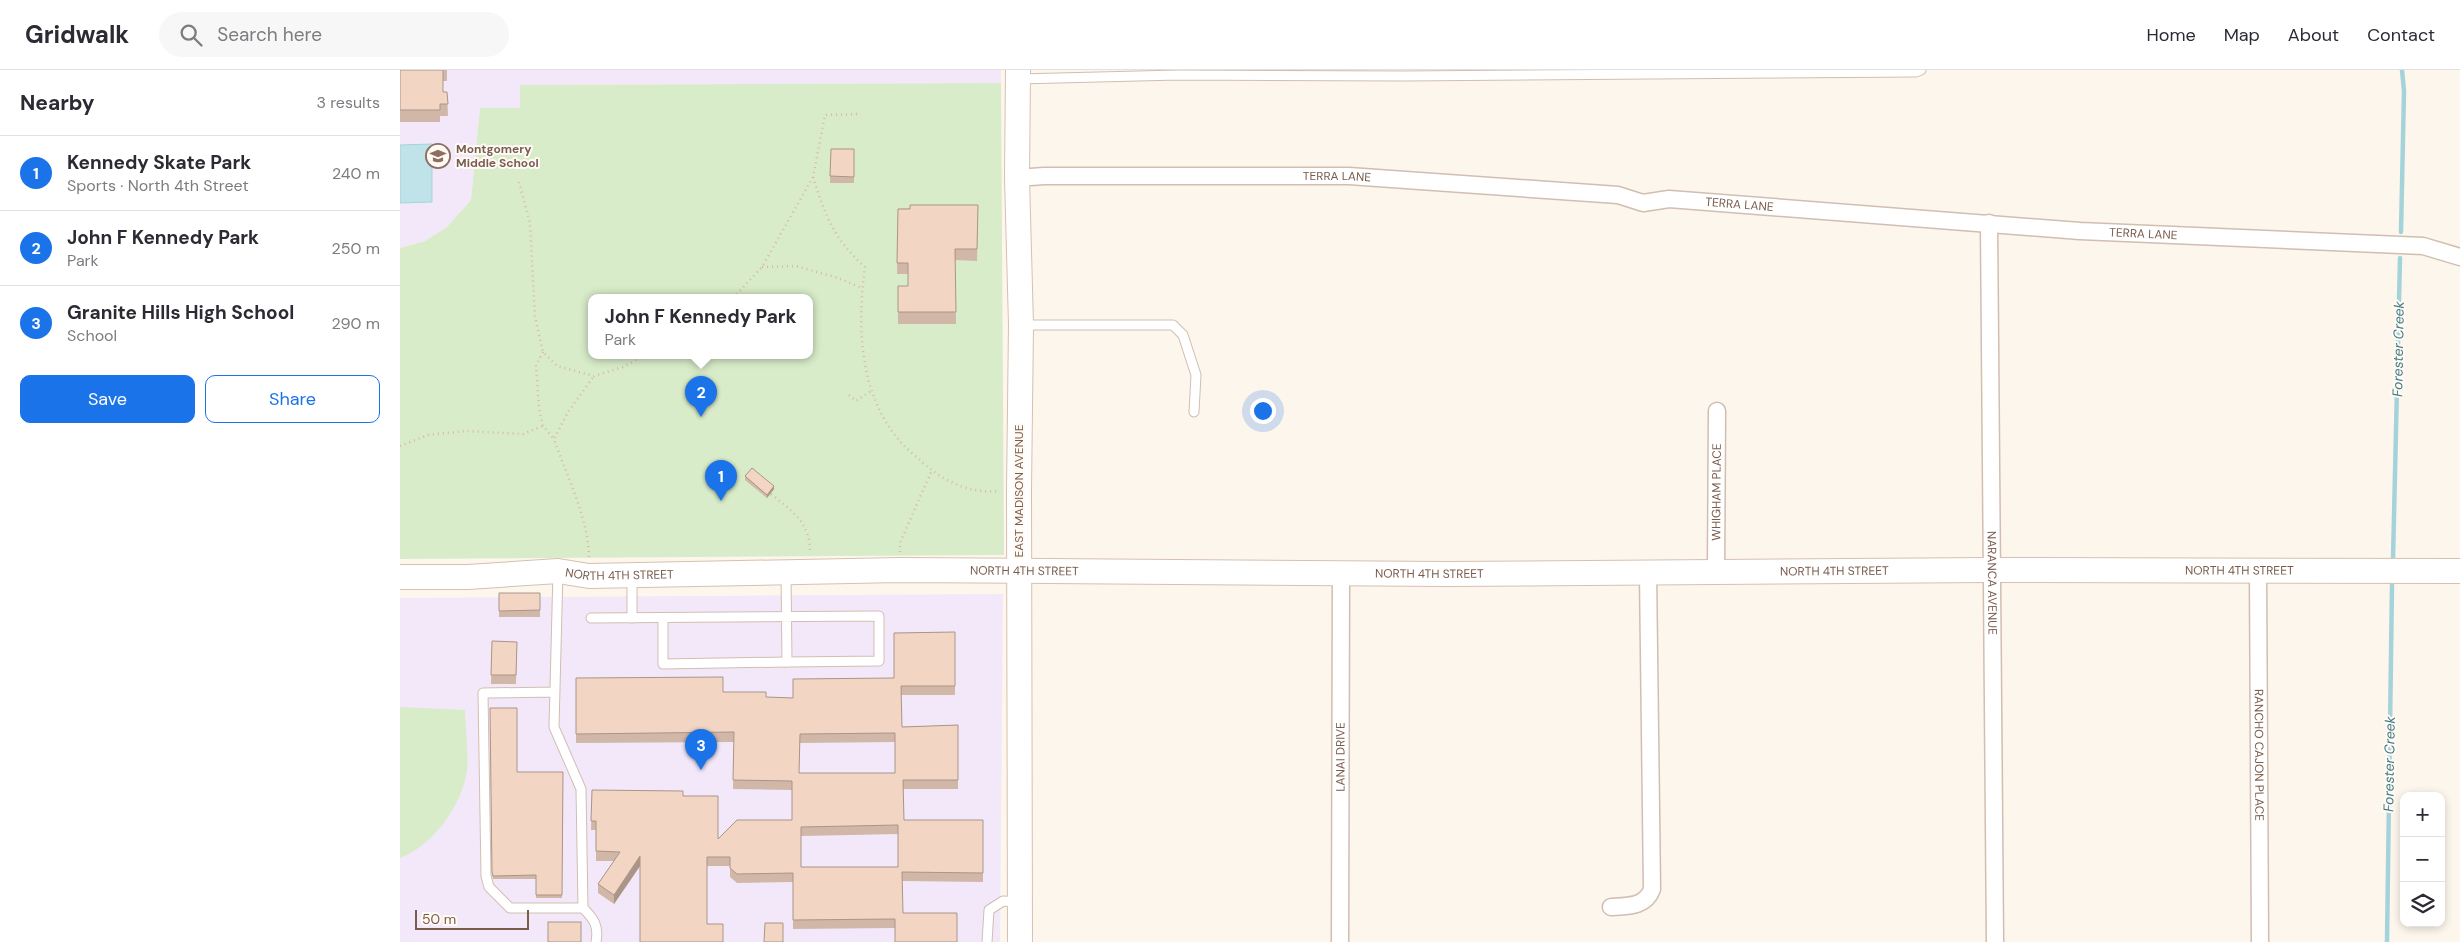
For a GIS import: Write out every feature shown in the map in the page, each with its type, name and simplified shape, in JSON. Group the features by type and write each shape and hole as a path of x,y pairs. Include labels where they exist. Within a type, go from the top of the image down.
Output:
{"street":[{"name":"EAST MADISON AVENUE","path":"1018,75 1021,325 1018,490 1020,572 1020,942"},
{"name":"TERRA LANE","path":"1018,178 1044,176 1349,176 1618,195 1643,203 1669,199 2080,231 2423,246 2460,256"},
{"name":"NARANCA AVENUE","path":"1988,223 1995,942"},
{"name":"WHIGHAM PLACE","path":"1716,573 1717,411"},
{"name":"RANCHO CAJON PLACE","path":"2258,569 2260,942"},
{"name":"NORTH 4TH STREET","path":"400,577 468,577 558,571 589,576 632,576 900,570 1020,572 1716,573 1990,570 2460,570"},
{"name":"LANAI DRIVE","path":"1340,942 1341,572"},
{"path":"1611,907 1642,902 1650,896 1652,889 1648,572"}],"lane":[{"path":"1018,75 1138,73 1906,72 1921,70"},
{"path":"1021,325 1173,325 1183,335 1196,375 1194,412"},
{"path":"558,571 554,727 581,795 583,908"},
{"path":"786,572 787,662"},
{"path":"632,576 632,618"},
{"path":"591,618 879,616 879,661 663,664 663,618"},
{"path":"555,692 483,693 486,876 489,887 510,908 583,908 594,918 598,930 596,942"},
{"path":"987,942 989,910 1002,901 1020,902"}],"path":[{"path":"737,294 762,267 813,177 825,115 861,114"},
{"path":"813,177 828,222 849,252 865,267 860,302 863,356 872,398 898,439 932,470 966,490 990,492 1018,490"},
{"path":"519,182 530,223 535,317 543,352 556,366 594,376 623,367 638,359"},
{"path":"762,267 796,266 838,278 862,288"},
{"path":"543,352 536,365 543,426 554,439 588,539 589,576"},
{"path":"554,439 568,412 594,376"},
{"path":"849,395 856,401 871,391"},
{"path":"400,446 428,435 466,431 523,434 543,426"},
{"path":"900,570 900,543 932,470"},
{"path":"771,494 788,508 806,528 810,539 809,557"}],"shaded area":[{"name":"Montgomery Middle School","path":"400,70 1001,70 1001,83 520,85 521,108 480,108 471,200 447,227 425,241 400,248"},
{"path":"1003,594 1000,942 400,942 400,598"}],"green space":[{"path":"1001,83 1004,555 400,559 400,248 425,241 447,227 471,200 480,108 520,108 520,85"},
{"path":"400,707 465,710 468,762 462,789 442,825 423,845 400,858"}],"water":[{"path":"432,144 432,202 400,203 400,145"}],"building":[{"path":"400,70 443,70 443,92 447,92 448,104 440,104 440,110 400,110"},
{"path":"831,149 854,149 854,177 830,176"},
{"path":"910,205 978,205 977,249 955,249 956,312 898,312 898,286 908,286 908,263 897,263 898,209 910,209"},
{"path":"752,468 774,486 767,495 745,476"},
{"path":"499,593 540,593 540,610 499,611"},
{"path":"955,632 955,686 901,686 902,727 958,725 958,780 903,780 904,820 983,820 983,873 902,872 903,913 957,913 957,942 895,942 895,919 793,920 793,873 737,874 730,868 730,857 707,857 707,924 723,924 723,942 640,942 640,856 614,895 598,884 620,852 596,851 596,821 591,821 592,790 683,791 683,796 718,796 718,839 737,820 792,820 792,781 733,780 734,732 576,734 576,678 723,677 723,692 766,692 766,697 793,698 793,679 894,678 894,633","holes":["895,733 895,773 799,773 800,734","898,825 898,867 801,867 801,827"]},
{"path":"492,641 517,642 516,675 491,675"},
{"path":"490,708 517,708 517,772 563,772 562,895 536,895 536,875 493,876"},
{"path":"548,922 581,922 581,942 548,942"},
{"path":"765,923 783,923 783,942 764,942"}],"waterway":[{"name":"Forester Creek","path":"2401,232 2404,91 2402,70"},
{"name":"Forester Creek","path":"2393,560 2400,258"},
{"name":"Forester Creek","path":"2387,942 2392,585"}],"place":[{"name":"Montgomery Middle School","path":"438,156"},
{"name":"John F Kennedy Park","path":"701,417"},
{"name":"Kennedy Skate Park","path":"721,501"},
{"name":"Granite Hills High School","path":"701,770"}]}
